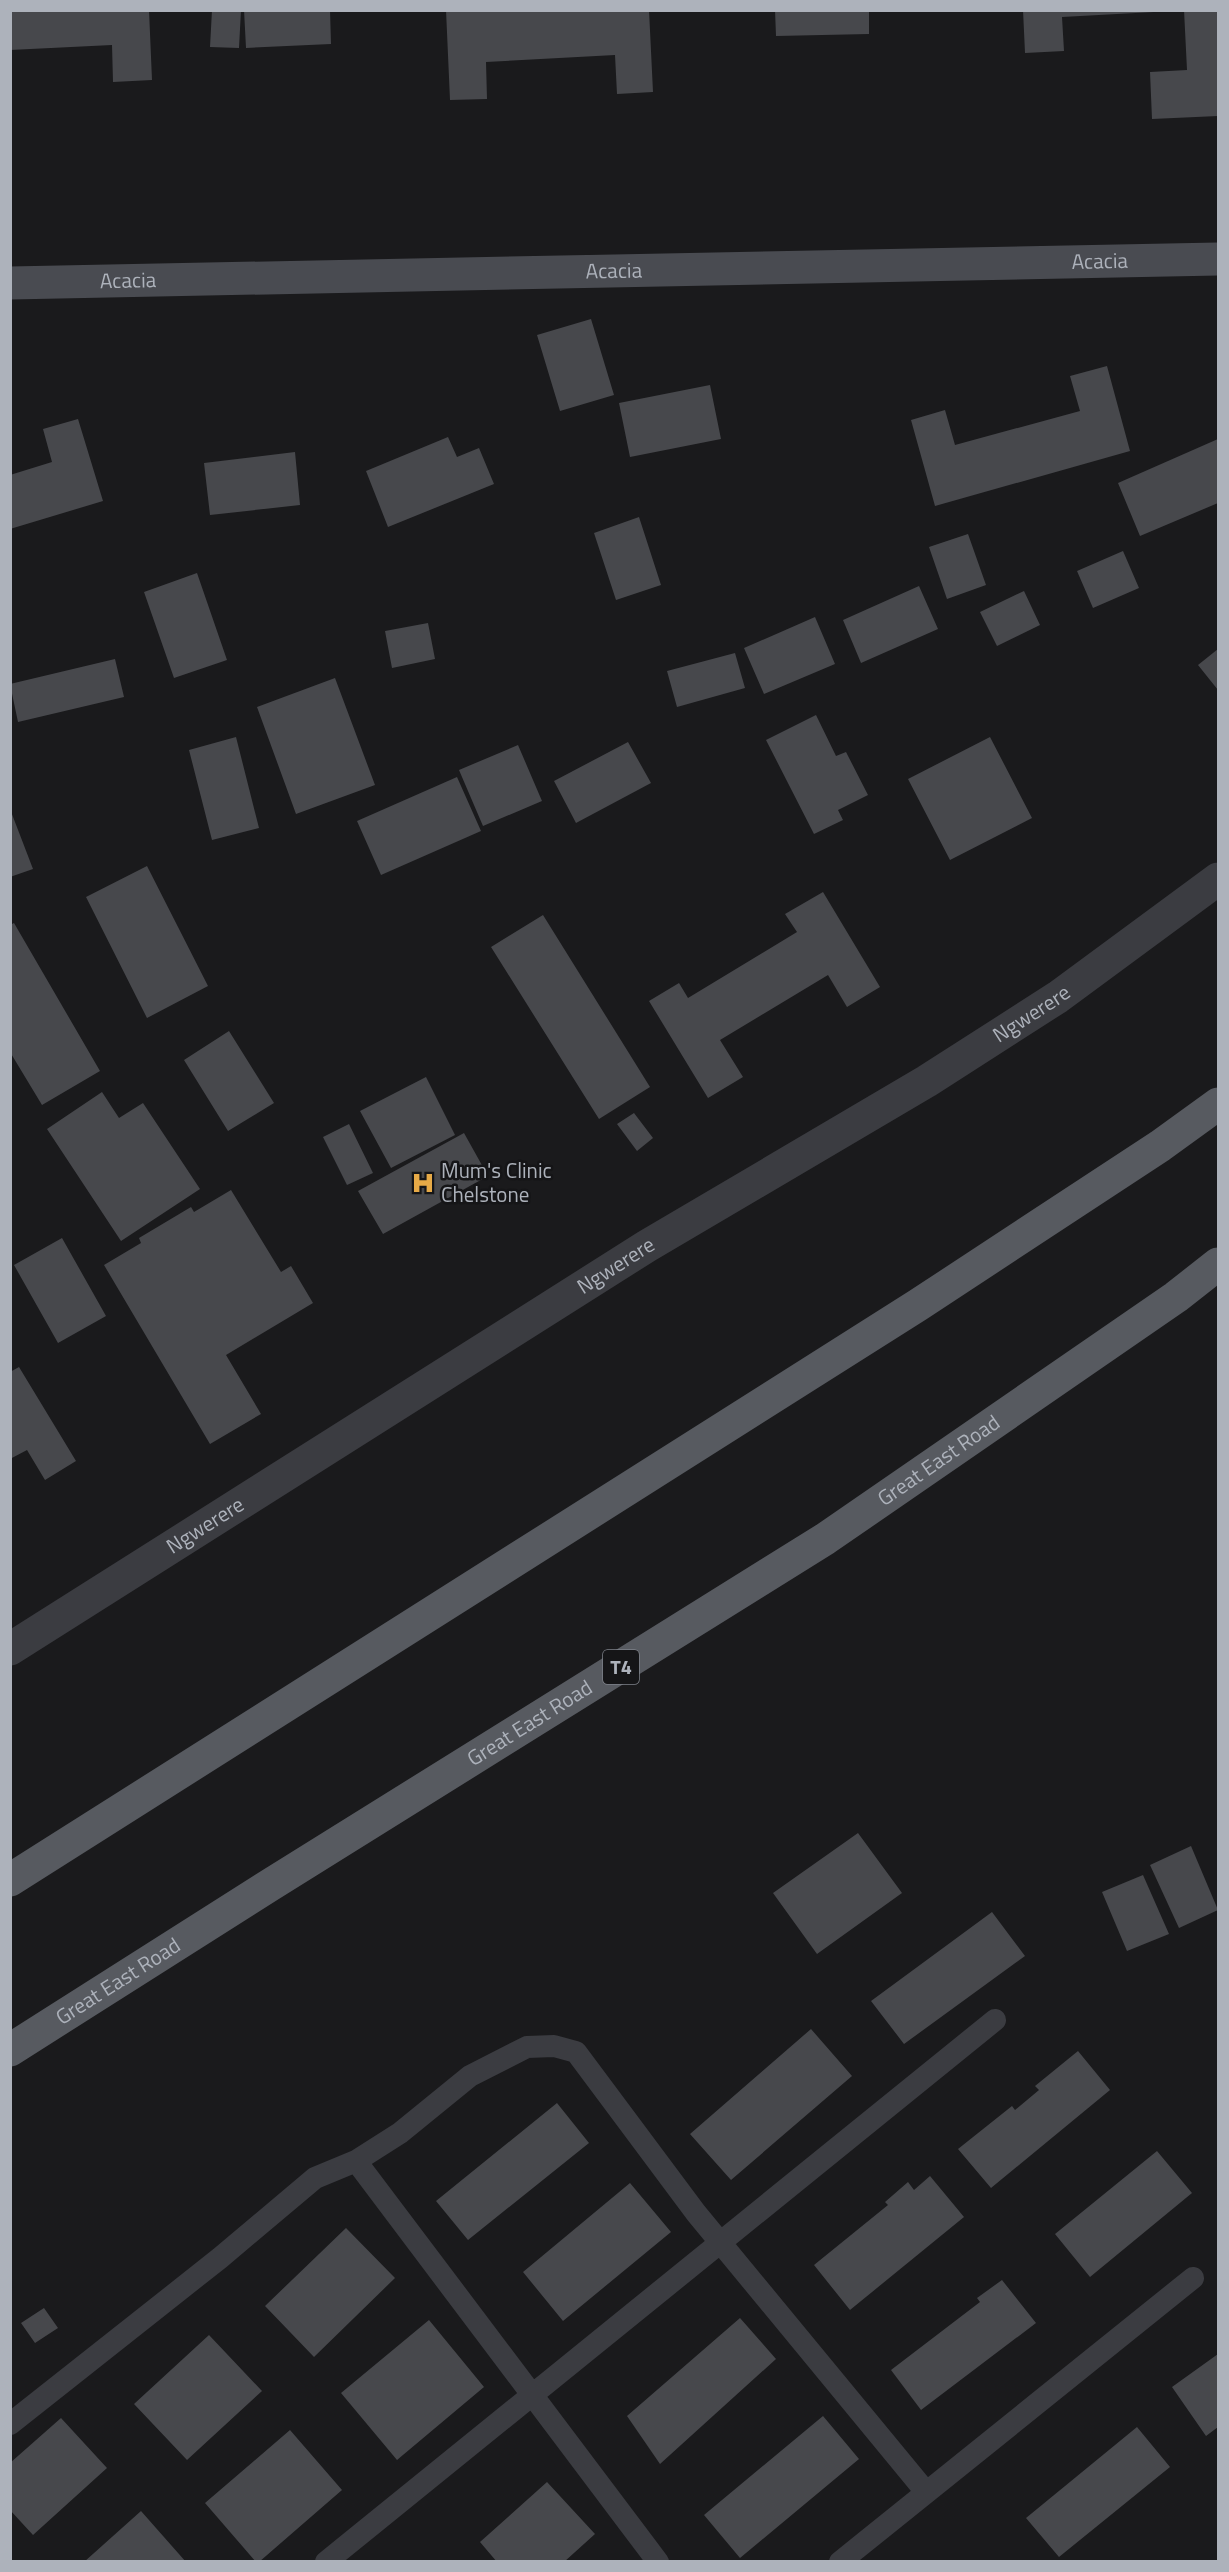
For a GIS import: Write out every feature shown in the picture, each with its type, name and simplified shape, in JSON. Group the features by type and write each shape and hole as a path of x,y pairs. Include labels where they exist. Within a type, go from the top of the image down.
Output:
{"main road":[{"name":"Acacia","path":"10,284 1218,259"},
{"path":"10,1880 918,1305 1160,1146 1218,1104"},
{"name":"Great East Road","path":"10,2050 825,1539 1176,1297 1218,1264"}],"street":[{"name":"Ngwerere","path":"10,1649 637,1253 927,1082 1058,997 1218,879"}],"lane":[{"path":"326,2562 995,2020"},
{"path":"10,2424 220,2258 315,2178 356,2161 400,2133 470,2076 527,2047 554,2046 576,2052 720,2241 926,2492"},
{"path":"356,2161 534,2394 658,2562"},
{"path":"840,2562 1193,2278"}],"building":[{"path":"10,10 149,10 152,80 113,82 112,45 10,50"},
{"path":"212,10 241,10 239,48 210,47"},
{"path":"244,10 330,10 331,44 246,48"},
{"path":"446,10 649,10 653,92 617,94 615,55 486,62 487,99 450,100"},
{"path":"775,10 869,10 869,34 776,36"},
{"path":"1023,10 1154,10 1154,12 1062,17 1064,51 1025,53"},
{"path":"1184,10 1218,10 1218,116 1152,119 1150,72 1187,70"},
{"path":"591,319 614,395 560,411 537,335"},
{"path":"1107,366 1130,451 935,506 911,420 945,410 955,445 1080,411 1070,376"},
{"path":"710,385 721,439 630,457 619,403"},
{"path":"78,419 103,501 10,529 10,475 52,462 43,429"},
{"path":"448,437 457,457 479,448 494,484 388,527 366,471"},
{"path":"1218,439 1218,503 1140,536 1118,483"},
{"path":"295,452 300,505 210,515 204,463"},
{"path":"639,517 661,585 616,600 594,533"},
{"path":"968,534 986,585 947,599 929,547"},
{"path":"1123,551 1139,588 1093,608 1077,571"},
{"path":"197,573 227,660 174,678 144,592"},
{"path":"919,586 938,629 861,663 843,620"},
{"path":"1024,591 1040,625 997,646 980,612"},
{"path":"815,617 835,664 764,694 744,648"},
{"path":"428,623 435,659 392,668 385,631"},
{"path":"1218,649 1218,690 1198,665"},
{"path":"735,653 745,688 677,707 667,671"},
{"path":"115,659 124,697 18,722 10,684"},
{"path":"335,678 375,785 296,814 257,707"},
{"path":"816,715 836,756 846,752 868,795 838,810 843,820 814,834 766,740"},
{"path":"236,737 259,828 212,840 189,750"},
{"path":"990,737 1032,818 950,860 908,779"},
{"path":"628,742 651,783 576,823 554,781"},
{"path":"518,745 542,801 483,826 459,770"},
{"path":"457,777 481,831 381,875 357,821"},
{"path":"10,809 33,869 10,877"},
{"path":"147,866 208,986 147,1018 86,897"},
{"path":"823,892 880,987 847,1007 828,975 720,1040 743,1077 708,1098 649,1001 679,983 688,998 797,932 785,914"},
{"path":"543,915 650,1087 599,1119 491,947"},
{"path":"14,923 100,1071 42,1105 10,1052 10,925"},
{"path":"229,1031 274,1103 228,1131 184,1060"},
{"path":"426,1077 455,1135 391,1168 360,1111"},
{"path":"102,1092 119,1118 143,1103 200,1189 121,1241 47,1129"},
{"path":"634,1113 653,1138 637,1151 617,1124"},
{"path":"349,1124 373,1173 347,1185 323,1137"},
{"name":"Mum's Clinic Chelstone","path":"464,1133 488,1176 383,1234 358,1191"},
{"path":"231,1190 281,1272 291,1266 313,1303 226,1355 261,1414 210,1444 104,1265 141,1243 139,1238 191,1207 194,1212"},
{"path":"62,1238 106,1316 58,1343 14,1265"},
{"path":"19,1367 76,1461 45,1480 27,1450 10,1459 10,1372"},
{"path":"858,1833 902,1893 817,1954 773,1893"},
{"path":"1191,1846 1218,1910 1179,1928 1150,1865"},
{"path":"1143,1875 1169,1934 1127,1951 1102,1892"},
{"path":"992,1912 1025,1956 904,2044 871,2001"},
{"path":"811,2029 852,2076 731,2180 690,2134"},
{"path":"1078,2051 1110,2090 991,2188 958,2149 1012,2106 1015,2110 1039,2090 1035,2086"},
{"path":"557,2103 589,2143 468,2240 436,2201"},
{"path":"1157,2151 1192,2193 1090,2277 1055,2234"},
{"path":"930,2176 964,2217 850,2310 814,2265 888,2205 885,2202 908,2182 914,2190"},
{"path":"630,2183 671,2232 563,2321 523,2272"},
{"path":"346,2228 395,2278 314,2357 265,2306"},
{"path":"1002,2280 1036,2323 921,2410 891,2370 980,2302 977,2298"},
{"path":"44,2308 58,2328 35,2343 21,2323"},
{"path":"740,2318 776,2359 660,2464 627,2416"},
{"path":"429,2320 484,2387 397,2460 341,2393"},
{"path":"209,2335 262,2391 187,2460 134,2404"},
{"path":"1218,2354 1218,2427 1206,2436 1172,2387"},
{"path":"823,2416 859,2459 740,2558 704,2515"},
{"path":"61,2418 107,2468 33,2535 10,2510 10,2463"},
{"path":"1137,2427 1170,2467 1059,2557 1026,2518"},
{"path":"290,2430 342,2490 259,2562 256,2562 205,2503"},
{"path":"547,2482 595,2534 564,2562 497,2562 480,2542"},
{"path":"141,2511 186,2562 84,2562"}],"place":[{"name":"Mum's Clinic Chelstone","path":"423,1183"}]}
